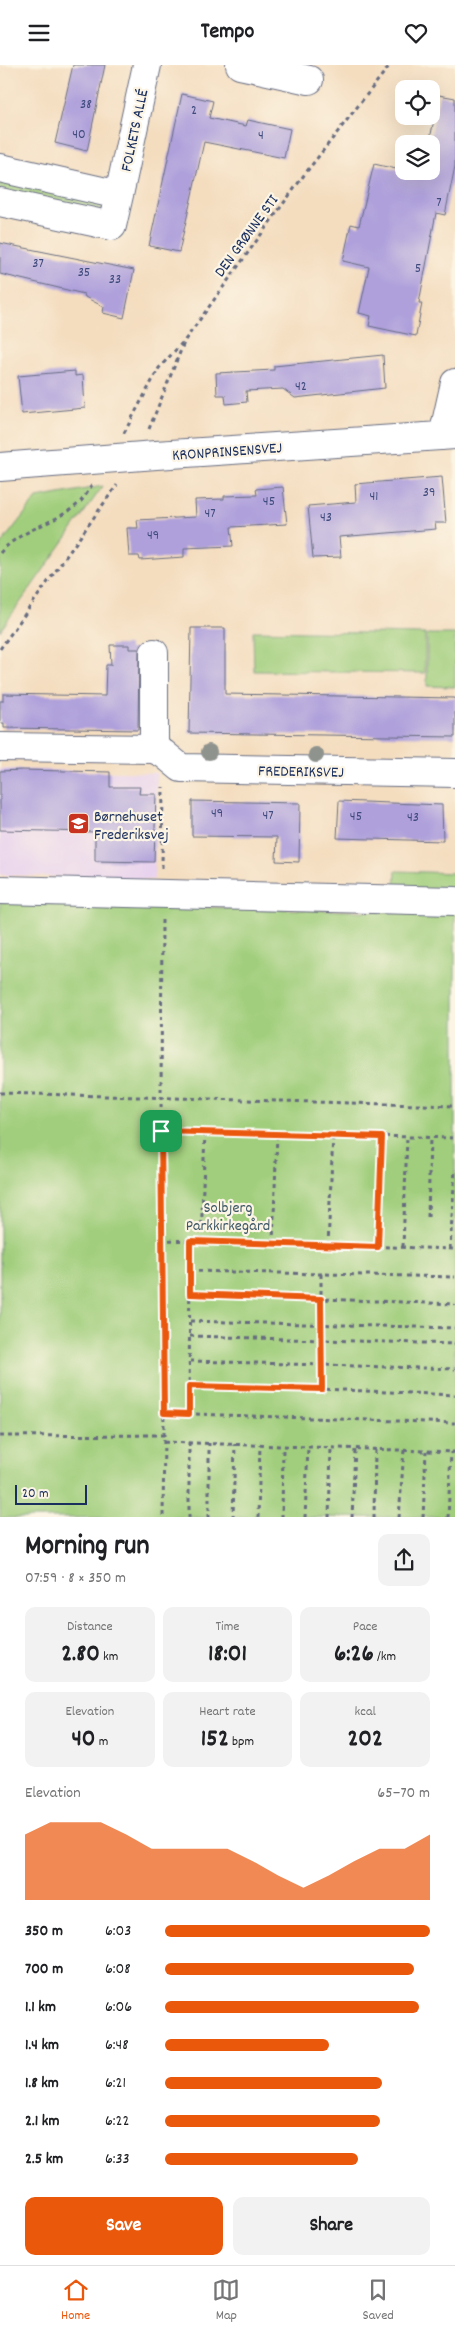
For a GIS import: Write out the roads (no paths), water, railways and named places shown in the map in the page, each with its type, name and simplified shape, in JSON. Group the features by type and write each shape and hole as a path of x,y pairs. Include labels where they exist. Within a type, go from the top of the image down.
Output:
{"street":[{"name":"FOLKETS ALLÉ","path":"0,202 112,226 147,65"},
{"path":"240,65 309,80"},
{"path":"0,168 118,195"},
{"path":"449,435 455,383"},
{"name":"KRONPRINSENSVEJ","path":"0,467 449,435"},
{"path":"0,747 154,749 154,653"},
{"name":"FREDERIKSVEJ","path":"154,749 164,754 181,768 455,773"},
{"path":"0,890 455,901"}],"place":[{"name":"Børnehuset Frederiksvej","path":"78,824"}],"park label":[{"name":"Solbjerg Parkkirkegård","path":"228,1215"}]}
